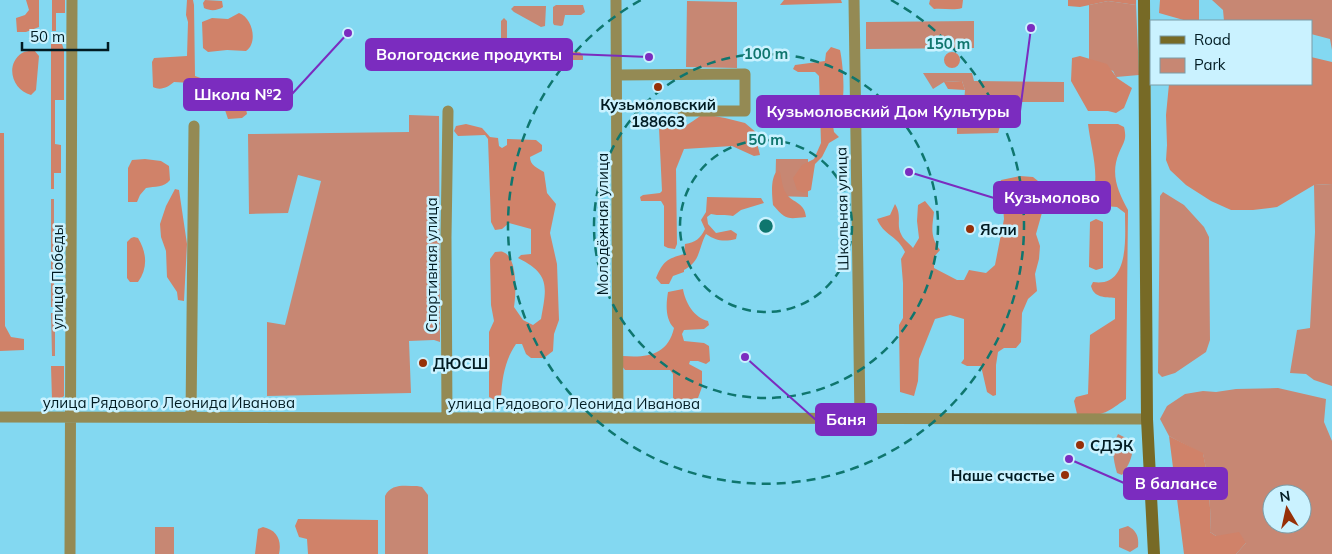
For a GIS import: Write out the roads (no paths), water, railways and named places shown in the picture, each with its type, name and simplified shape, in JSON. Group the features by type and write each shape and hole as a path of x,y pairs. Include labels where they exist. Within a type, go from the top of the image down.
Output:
{"main road":[{"path":"1144,0 1147,419 1154,554"}],"street":[{"name":"улица Победы","path":"70,554 72,0"},
{"name":"Молодёжная улица","path":"616,0 618,418"},
{"name":"Школьная улица","path":"854,0 860,418"},
{"path":"617,75 745,74 745,111 683,111"},
{"name":"Спортивная улица","path":"446,418 448,111"},
{"path":"191,417 194,126"},
{"name":"улица Рядового Леонида Иванова","path":"0,417 1147,419"}],"place":[{"name":"Кузьмоловский Дом Культуры","path":"1031,28"},
{"name":"Школа №2","path":"348,33"},
{"name":"Вологодские продукты","path":"649,57"},
{"name":"Кузьмоловский 188663","path":"658,87"},
{"name":"Кузьмолово","path":"909,172"},
{"name":"Ясли","path":"970,229"},
{"name":"Баня","path":"745,357"},
{"name":"ДЮСШ","path":"423,363"},
{"name":"СДЭК","path":"1080,445"},
{"name":"В балансе","path":"1069,459"},
{"name":"Наше счастье","path":"1065,475"}]}
